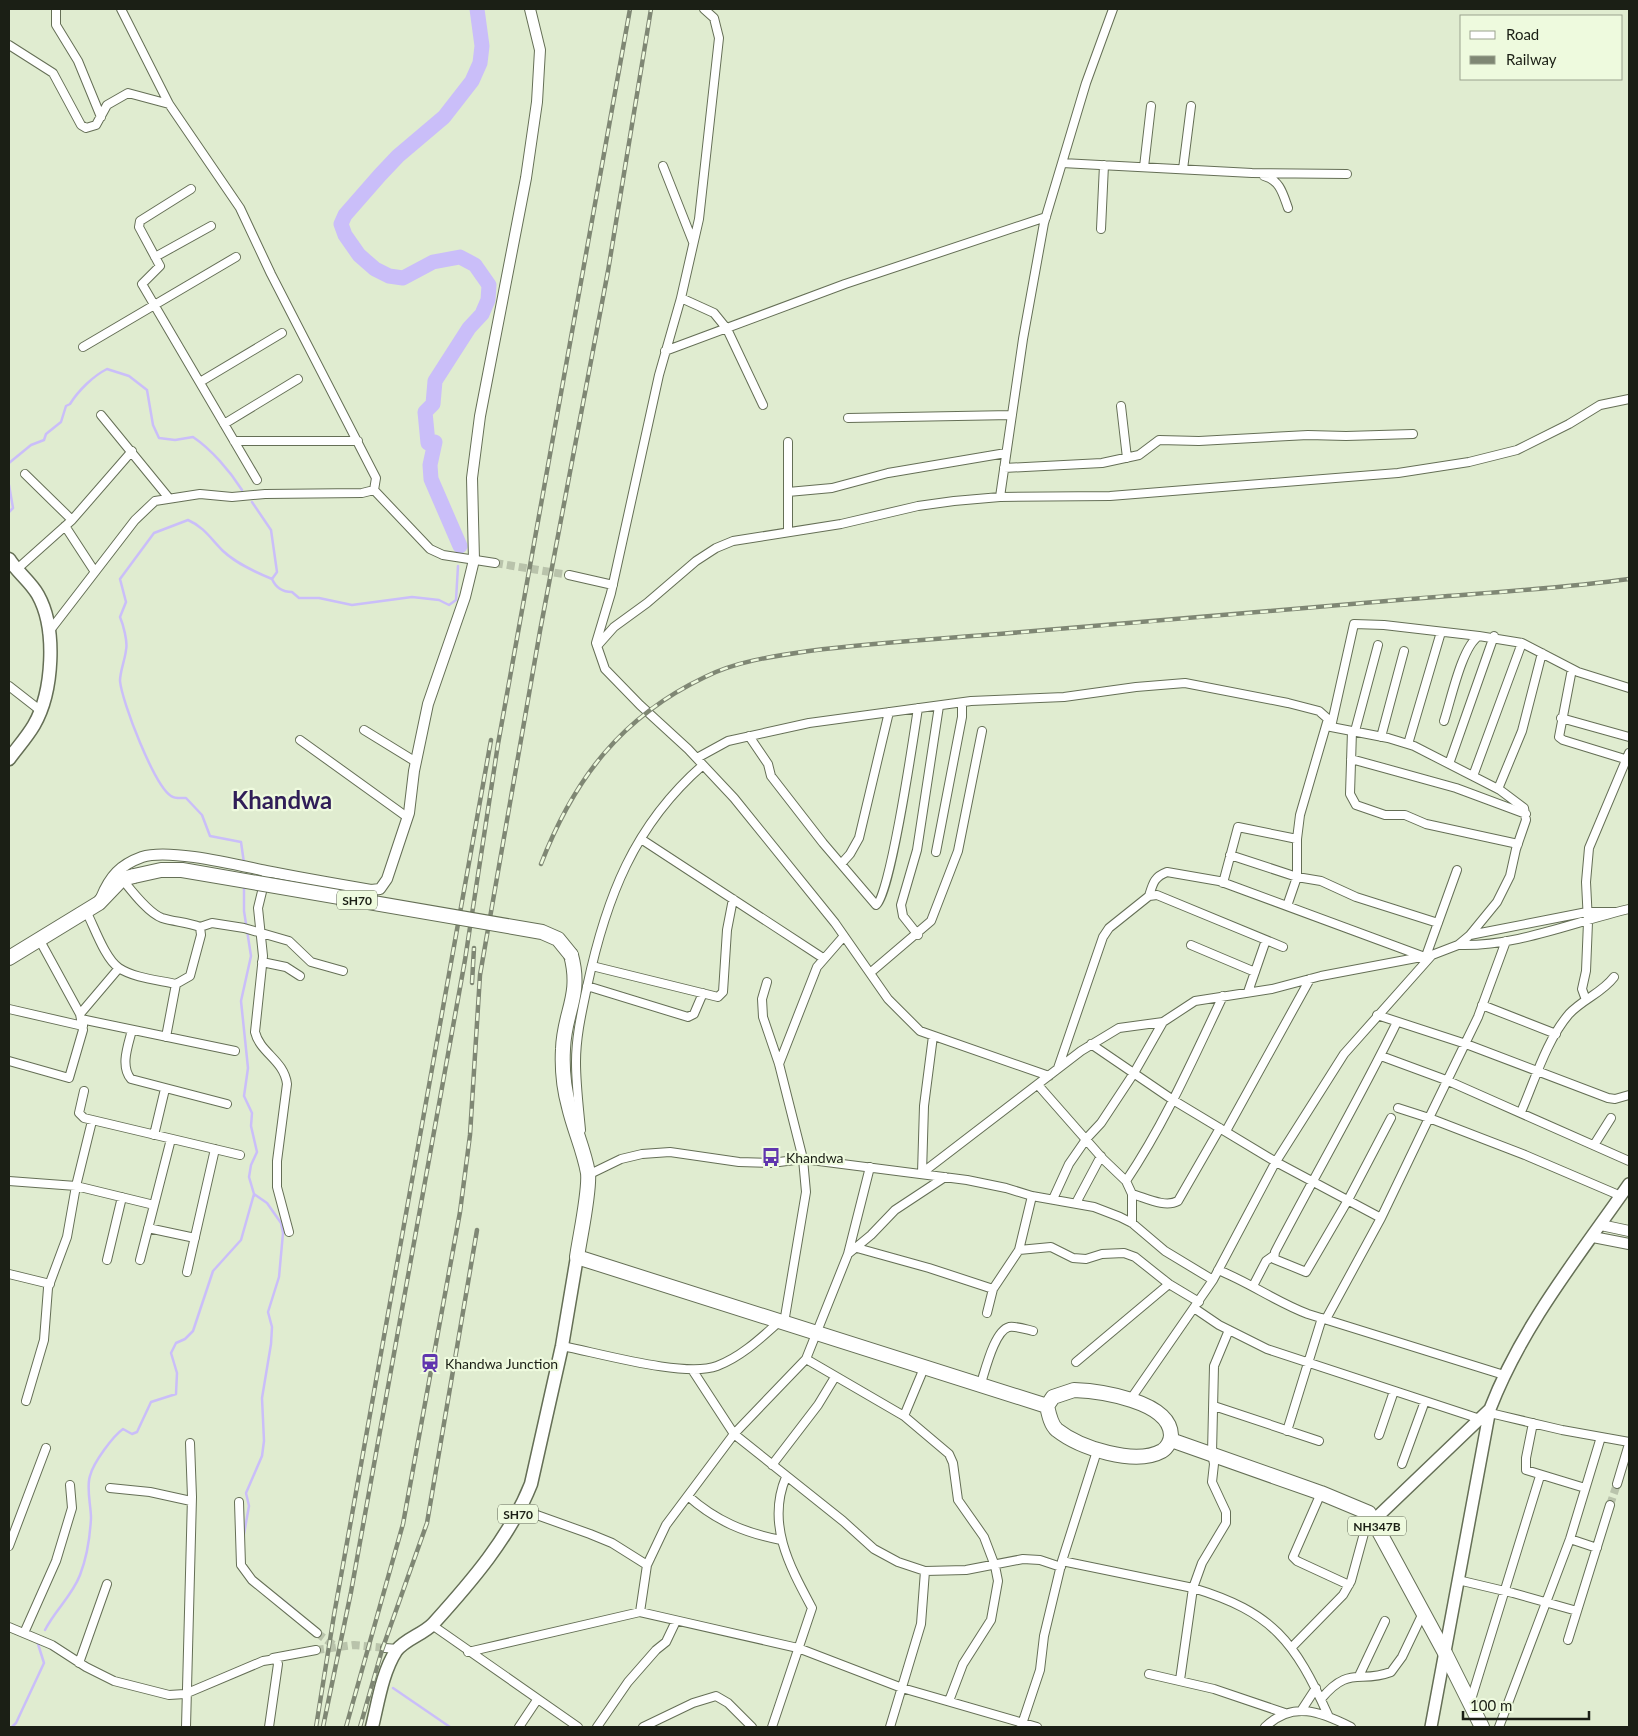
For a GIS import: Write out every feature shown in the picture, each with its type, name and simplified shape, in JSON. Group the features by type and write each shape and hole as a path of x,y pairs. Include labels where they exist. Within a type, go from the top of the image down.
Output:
{"highway":[{"name":"SH70","path":"128,878 160,870 182,870 542,932 558,939 571,955 576,972 576,990 563,1049 568,1107 582,1146 588,1175 578,1256"},
{"path":"9,957 99,903 128,878"},
{"path":"578,1256 1047,1406"},
{"path":"1074,1390 1112,1394 1150,1409 1163,1418 1168,1425 1170,1440 1162,1451 1149,1455 1133,1457 1096,1450 1056,1430 1049,1418 1047,1406 1053,1397 1074,1390"},
{"name":"NH347B","path":"1170,1440 1321,1493 1372,1517 1445,1653 1482,1727"}],"main road":[{"path":"9,559 37,594 45,612 50,654 46,693 41,711 34,726 9,759"},
{"path":"1431,1727 1487,1414 1504,1375 1547,1299 1629,1184"},
{"name":"SH70","path":"372,1727 383,1683 398,1649 432,1625 494,1550 520,1509 531,1484 562,1346 578,1256"},
{"path":"1372,1517 1487,1414"}],"street":[{"path":"56,9 56,25 78,61 101,118"},
{"path":"122,9 169,104 240,208 271,274 376,478 374,490"},
{"path":"99,903 114,872 122,866 144,856 160,855 206,860 371,890 380,889 387,878 407,818 428,704 465,597 474,560 472,478 480,416 526,178 537,102 540,50 530,9"},
{"path":"704,9 714,18 719,38 708,150 693,242 681,298 666,351 613,585 596,643 597,647 605,669 697,758 734,798 844,936 888,999 907,1020 920,1031 1048,1076"},
{"path":"1000,497 1046,217 1113,9"},
{"path":"9,45 53,73 81,125 96,126 108,105 131,93 169,104"},
{"path":"1144,167 1151,106"},
{"path":"1183,169 1191,106"},
{"path":"1062,163 1252,173 1347,174"},
{"path":"663,166 693,242"},
{"path":"1101,229 1104,166"},
{"path":"1252,173 1271,178 1281,188 1288,208"},
{"path":"191,189 140,222 139,228 160,268 142,284 257,480"},
{"path":"666,351 845,284 1046,217"},
{"path":"155,257 211,226"},
{"path":"83,347 236,257"},
{"path":"681,298 714,312 726,329 763,405"},
{"path":"200,382 282,333"},
{"path":"224,424 298,379"},
{"path":"597,647 614,627 716,548 733,541 841,524 918,506 1000,497 1110,496 1398,473 1468,462 1517,450 1570,424 1600,406 1629,399"},
{"path":"1121,406 1127,458"},
{"path":"101,415 168,498"},
{"path":"848,418 1012,415"},
{"path":"1004,468 1102,463 1139,455 1159,440 1199,441 1308,435 1412,434"},
{"path":"234,441 358,441"},
{"path":"788,442 788,532"},
{"path":"16,570 72,520 132,452"},
{"path":"788,492 832,488 888,472 1006,453"},
{"path":"25,474 72,520"},
{"path":"374,490 430,549 443,555 495,563"},
{"path":"48,633 84,590 95,572 135,520 155,501 200,494 232,497 265,494 341,494 374,490"},
{"path":"65,526 95,572"},
{"path":"570,576 613,585"},
{"path":"1287,906 1297,877 1297,839 1300,815 1328,727 1354,624 1384,625 1494,636 1522,643 1572,669 1629,688"},
{"path":"1408,744 1441,632"},
{"path":"1444,721 1472,640 1480,636"},
{"path":"1449,764 1494,636"},
{"path":"1473,776 1522,643"},
{"path":"1378,645 1353,731 1350,794 1356,804 1385,815 1405,815 1426,824 1518,844"},
{"path":"1381,737 1404,651"},
{"path":"1498,789 1522,731 1542,653"},
{"path":"1572,669 1558,732 1562,740 1629,757 1589,848 1586,882 1588,912 1586,971 1582,989 1586,1000"},
{"path":"697,758 728,741 810,723 1001,698 1064,697 1136,687 1185,683 1319,711 1328,719 1328,727"},
{"path":"9,686 41,711"},
{"path":"936,852 958,744 962,703"},
{"path":"918,935 903,916 901,905 917,850 939,706"},
{"path":"749,736 768,764 772,776 873,904 879,904 890,872 918,708"},
{"path":"841,864 850,854 859,838 889,712"},
{"path":"1561,718 1629,737"},
{"path":"1328,727 1408,744 1498,789 1516,801 1526,814 1510,876 1497,902 1470,935 1458,946"},
{"path":"364,730 416,762"},
{"path":"870,973 918,935 931,921 958,851 982,731"},
{"path":"300,740 407,818"},
{"path":"1351,760 1456,788 1526,814"},
{"path":"582,1146 576,1061 578,1032 592,966 610,901 619,878 658,811 682,784 703,765"},
{"path":"1223,883 1238,827 1297,839"},
{"path":"641,839 823,958"},
{"path":"1230,855 1297,877 1321,882 1438,924"},
{"path":"1130,1400 1213,1280 1276,1162 1344,1054 1427,956 1457,870"},
{"path":"267,871 258,908 262,962 255,1032 259,1042 281,1065 286,1074 287,1084 276,1161 277,1187 289,1232"},
{"path":"1149,896 1154,880 1158,875 1167,872 1223,883 1427,956"},
{"path":"128,878 139,900 160,917 186,921 200,927 212,923 261,933 294,943 311,962 343,971"},
{"path":"1058,1069 1103,937 1110,928 1149,896 1158,895 1283,947"},
{"path":"592,966 718,997 723,992 727,930 734,899"},
{"path":"922,1173 1091,1044 1118,1028 1163,1022 1195,1001 1272,989 1310,979 1427,956 1458,946 1474,946 1506,941 1588,922 1629,909"},
{"path":"86,910 111,961 119,968 176,984 190,976 201,935 200,927"},
{"path":"1470,935 1588,912 1616,912"},
{"path":"779,1064 810,982 823,958 844,936"},
{"path":"9,1061 69,1078 83,1030 81,1020 39,940"},
{"path":"1248,992 1266,940"},
{"path":"1287,1431 1308,1362 1324,1319 1381,1218 1446,1080 1466,1044 1506,941"},
{"path":"1191,945 1255,972"},
{"path":"262,962 286,967 300,976"},
{"path":"81,1020 119,968"},
{"path":"1521,1112 1556,1034 1570,1014 1586,1000 1607,987 1614,978"},
{"path":"1132,1194 1164,1203 1172,1204 1178,1201 1223,1130 1310,979"},
{"path":"562,1346 693,1371 718,1365 734,1357 750,1348 782,1322 806,1192 802,1159 779,1064 761,1007 767,982"},
{"path":"166,1037 176,984"},
{"path":"588,986 688,1017 694,1014 703,993"},
{"path":"1126,1181 1144,1153 1173,1100 1223,996"},
{"path":"1482,1005 1556,1034"},
{"path":"9,1009 81,1020 235,1051"},
{"path":"1377,1015 1466,1044 1615,1099 1629,1095"},
{"path":"1053,1199 1069,1164 1087,1138 1101,1123 1134,1073 1163,1022"},
{"path":"1253,1286 1266,1261 1273,1256 1312,1181 1348,1120 1398,1022"},
{"path":"132,1030 125,1062 126,1072 131,1079 227,1104"},
{"path":"922,1173 924,1106 933,1036"},
{"path":"1091,1044 1173,1100 1276,1162 1381,1218"},
{"path":"1381,1056 1446,1080 1629,1161"},
{"path":"1038,1085 1101,1156 1126,1181 1132,1194 1132,1223"},
{"path":"154,1135 165,1089"},
{"path":"84,1091 79,1112 80,1116 92,1121 240,1155"},
{"path":"1398,1108 1525,1155 1621,1196"},
{"path":"1273,1256 1274,1259 1302,1273 1306,1272 1348,1200 1391,1118"},
{"path":"1594,1145 1611,1118"},
{"path":"26,1400 44,1340 50,1284 67,1237 76,1186 92,1121"},
{"path":"140,1260 171,1139"},
{"path":"187,1272 215,1149"},
{"path":"588,1175 621,1159 642,1154 670,1152 747,1162 771,1163 802,1159 922,1173 1006,1188 1032,1196 1076,1203 1107,1211 1132,1223 1165,1251 1213,1280"},
{"path":"1076,1203 1101,1156"},
{"path":"640,1612 647,1565 666,1525 734,1434 806,1359 848,1254 870,1167"},
{"path":"848,1254 857,1248 895,1210 945,1177"},
{"path":"9,1180 76,1186 154,1205"},
{"path":"987,1313 993,1290 1019,1250 1032,1196"},
{"path":"107,1260 122,1197"},
{"path":"1601,1225 1629,1231"},
{"path":"148,1228 195,1238"},
{"path":"1592,1237 1629,1244"},
{"path":"1019,1250 1051,1247 1073,1258 1086,1259 1102,1254 1124,1253 1141,1261 1229,1330 1267,1349 1425,1401 1629,1443 1617,1484"},
{"path":"857,1248 929,1268 993,1290"},
{"path":"1218,1270 1253,1286 1290,1307 1504,1375"},
{"path":"9,1274 50,1284"},
{"path":"1076,1362 1169,1284"},
{"path":"980,1386 996,1340 1002,1331 1008,1327 1016,1327 1033,1331"},
{"path":"1180,1680 1193,1588 1202,1563 1226,1523 1226,1512 1212,1482 1214,1464 1212,1454 1214,1366 1229,1330"},
{"path":"806,1359 904,1416 949,1454 953,1463 958,1500 984,1537 995,1566 998,1591 991,1620 963,1664 949,1701"},
{"path":"904,1416 924,1368"},
{"path":"693,1371 734,1434 843,1521 874,1549 898,1562 925,1571 966,1570 995,1566 1023,1559 1040,1560 1193,1588 1213,1594 1256,1614 1272,1625 1292,1647 1316,1688 1328,1715"},
{"path":"772,1465 818,1405 835,1377"},
{"path":"1379,1435 1394,1391"},
{"path":"1402,1464 1425,1401"},
{"path":"1214,1406 1319,1441"},
{"path":"1533,1423 1525,1466 1526,1470 1540,1476 1585,1488"},
{"path":"1499,1727 1570,1539 1600,1437"},
{"path":"186,1727 185,1694 191,1501 190,1443"},
{"path":"9,1546 46,1448"},
{"path":"1021,1725 1040,1670 1044,1636 1061,1564 1096,1450"},
{"path":"1470,1704 1540,1476"},
{"path":"772,1727 812,1608 781,1540 778,1519 779,1503 786,1477"},
{"path":"24,1633 56,1561 72,1508 70,1485"},
{"path":"110,1488 150,1492 191,1501"},
{"path":"1321,1493 1293,1557 1297,1561 1349,1585"},
{"path":"688,1496 698,1506 735,1528 781,1540"},
{"path":"238,1502 241,1564 252,1580 317,1633"},
{"path":"1568,1640 1610,1505"},
{"path":"520,1509 597,1537 647,1565"},
{"path":"1292,1647 1343,1595 1349,1585 1372,1517"},
{"path":"1570,1539 1597,1548"},
{"path":"890,1727 921,1624 925,1571"},
{"path":"1458,1580 1577,1611"},
{"path":"79,1663 106,1584"},
{"path":"468,1652 640,1612 798,1648 902,1688 949,1701 1021,1725 1037,1727"},
{"path":"1321,1699 1333,1685 1345,1679 1388,1674 1394,1670 1423,1614"},
{"path":"597,1727 628,1682 656,1650 666,1642 676,1621"},
{"path":"1360,1676 1385,1621"},
{"path":"432,1625 468,1652 578,1727"},
{"path":"9,1627 52,1645 79,1663 114,1681 169,1695 185,1694 273,1658 316,1650"},
{"path":"385,1648 398,1649"},
{"path":"269,1727 278,1664 276,1659 273,1658"},
{"path":"1149,1674 1180,1680 1285,1713"},
{"path":"1301,1711 1316,1688"},
{"path":"643,1727 693,1703 716,1696 728,1703 752,1727"},
{"path":"519,1727 537,1700"},
{"path":"1265,1727 1294,1709 1328,1715 1352,1727"}],"waterway":[{"path":"460,546 431,479 430,465 435,442 428,443 425,412 433,404 435,381 469,328 482,314 488,300 489,285 475,265 460,257 433,262 403,278 389,276 375,269 359,255 345,235 341,224 345,215 380,175 398,156 444,117 472,81 480,63 482,46 477,9"},
{"path":"9,463 31,445 44,440 46,434 61,422 66,406 91,380 107,369 129,376 147,390 153,425 159,438 175,440 193,437 220,461 242,490"},
{"path":"9,485 13,508 9,512"},
{"path":"252,502 271,530 277,572 272,579 280,589 292,592 299,598 319,598 352,605 412,597 439,600 449,605 456,600 458,566"},
{"path":"244,863 241,842 210,836 202,815 186,798 173,797 164,789 140,742 126,706 120,681 126,647 125,633 120,617 126,602 120,579 154,533 188,520 203,530 234,560 272,579"},
{"path":"45,1630 73,1590 85,1561 91,1525 88,1486 95,1464 119,1432 123,1429 132,1434 137,1432 151,1402 176,1394 177,1373 171,1353 176,1343 185,1339 193,1331 213,1271 241,1240 254,1194 249,1177 251,1165 257,1152 251,1126 252,1113 244,1096 248,1068 241,1001 251,956 244,911 244,886"},
{"path":"244,1534 249,1506 246,1493 262,1456 264,1441 262,1398 272,1327 268,1312 279,1277 283,1233 281,1223 267,1203 254,1194"},
{"path":"280,1598 295,1610"},
{"path":"12,1727 16,1723 44,1663 38,1644"},
{"path":"393,1688 450,1727"}],"tunnel":[{"path":"495,563 569,575"},
{"path":"1610,1505 1617,1484"},
{"path":"317,1633 335,1646"},
{"path":"316,1650 354,1645 385,1648"}],"railway":[{"path":"323,1727 351,1592 465,960 498,744 630,9"},
{"path":"346,1727 403,1524 460,1212 470,1135 480,975 540,631 608,271 651,9"},
{"path":"541,864 554,833 585,778 625,731 675,693 717,671 743,663 796,653 904,641 1547,588 1629,579"},
{"path":"316,1727 334,1615 491,740"},
{"path":"472,983 474,948"},
{"path":"360,1727 382,1650 427,1523 477,1230"}],"place":[{"name":"Khandwa","path":"771,1157"},
{"name":"Khandwa Junction","path":"430,1363"}],"district":[{"name":"Khandwa","path":"282,799"}]}
